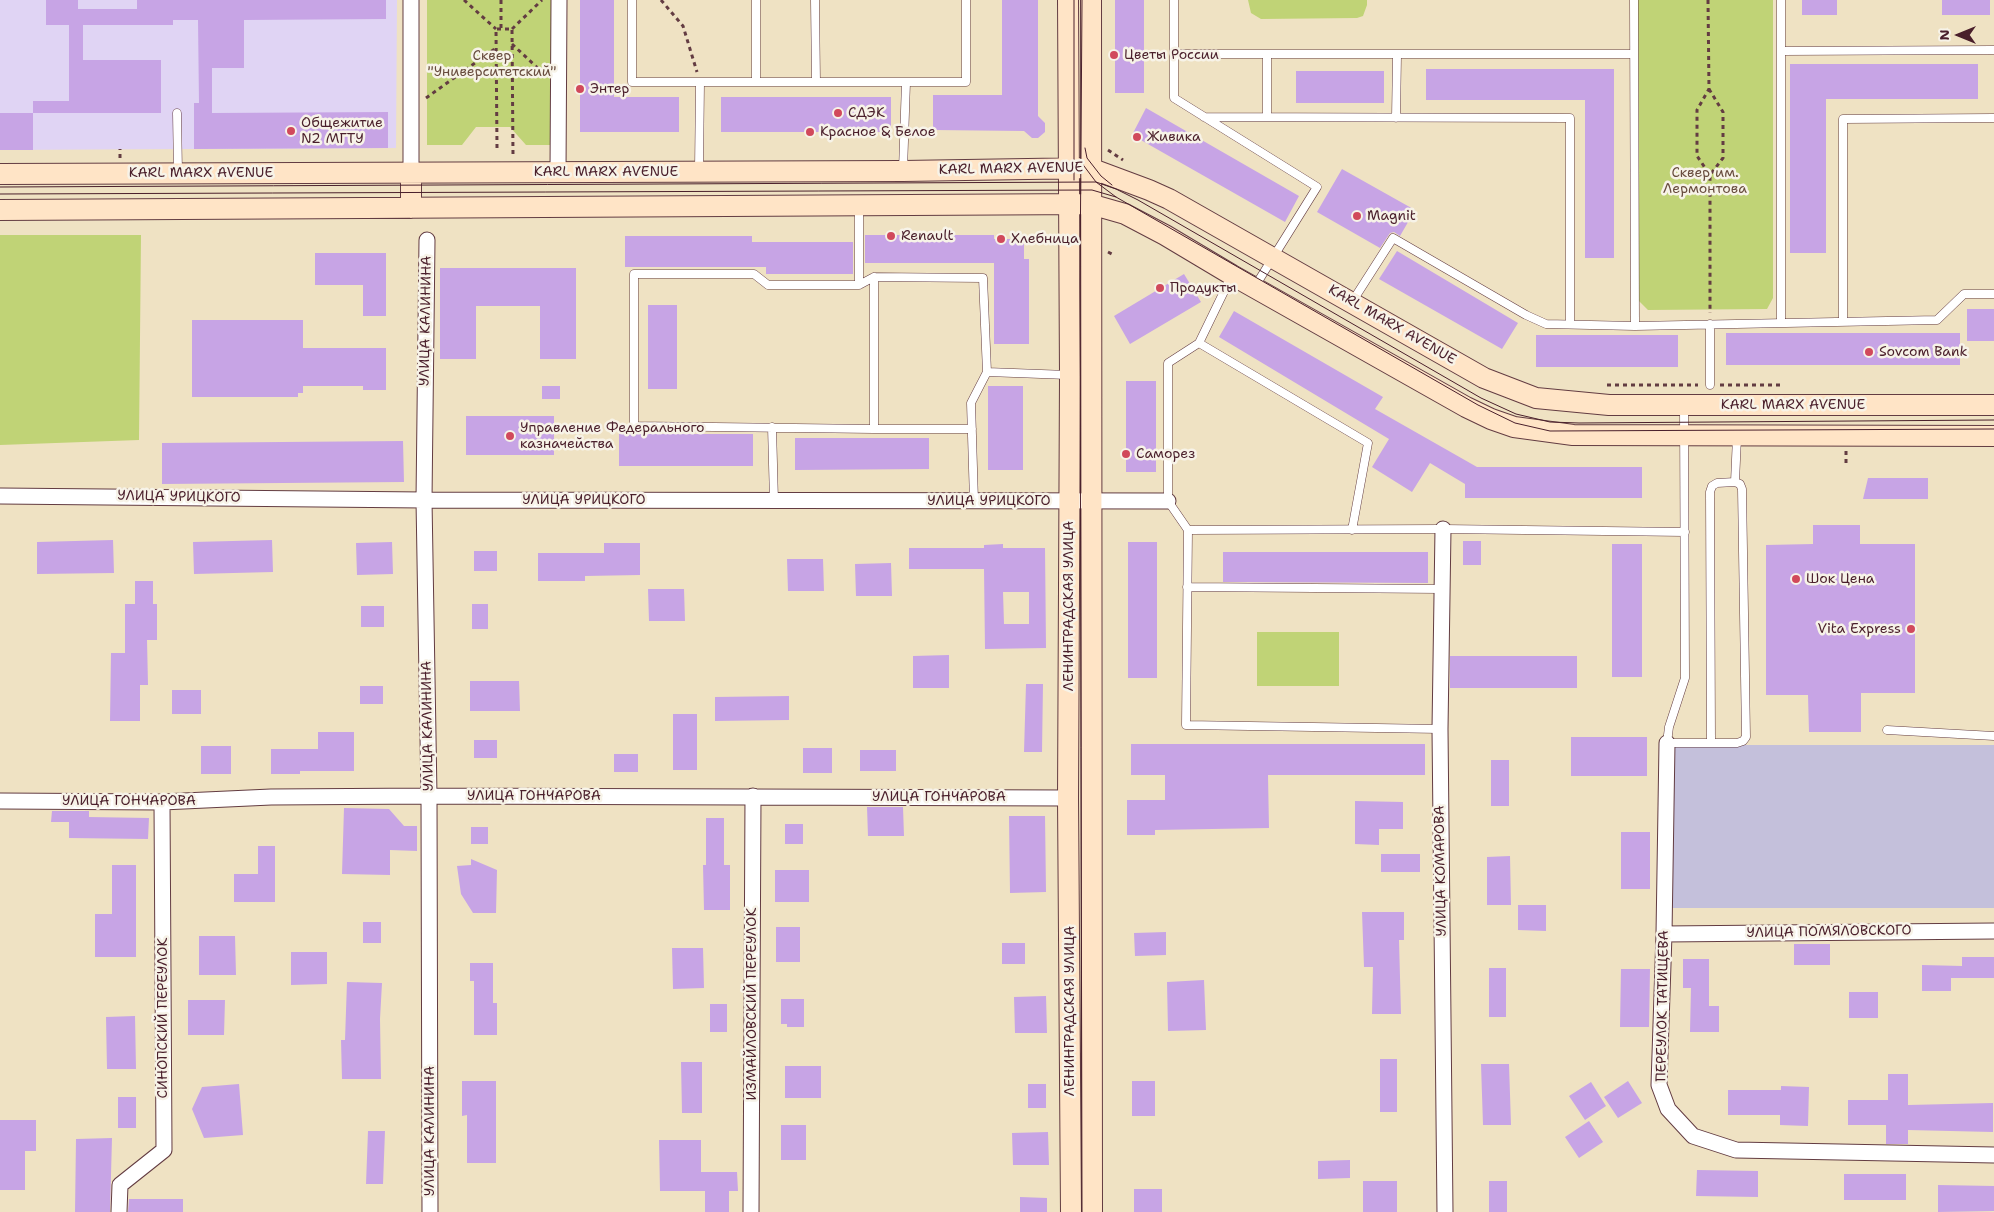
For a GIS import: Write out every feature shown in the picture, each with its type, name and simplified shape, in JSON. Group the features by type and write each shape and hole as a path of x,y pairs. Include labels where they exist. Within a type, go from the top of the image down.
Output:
{"main road":[{"name":"ЛЕНИНГРАДСКАЯ УЛИЦА","path":"1068,0 1070,376 1068,798 1071,1212"},
{"name":"ЛЕНИНГРАДСКАЯ УЛИЦА","path":"1091,0 1092,1212"},
{"name":"KARL MARX AVENUE","path":"0,174 903,171 1090,168 1162,196 1484,378 1536,398 1609,405 1994,405"},
{"path":"411,172 411,208"},
{"path":"0,210 1090,204 1125,214 1165,235 1254,288 1466,407 1514,427 1573,435 1994,436"}],"street":[{"path":"411,0 411,172"},
{"path":"558,172 559,0"},
{"name":"УЛИЦА КАЛИНИНА","path":"427,240 424,500 429,796 430,1212"},
{"name":"УЛИЦА УРИЦКОГО","path":"0,496 424,500 1091,502 1168,500"},
{"name":"УЛИЦА КОМАРОВА","path":"1443,529 1440,729 1445,1212"},
{"name":"ПЕРЕУЛОК ТАТИЩЕВА","path":"1667,743 1659,1085 1668,1109 1693,1136 1736,1150 1994,1155"},
{"name":"УЛИЦА ГОНЧАРОВА","path":"0,801 162,802 271,798 429,796 1068,798"},
{"name":"ИЗМАЙЛОВСКИЙ ПЕРЕУЛОК","path":"750,1212 753,796"},
{"name":"СИНОПСКИЙ ПЕРЕУЛОК","path":"119,1212 120,1185 164,1150 162,802"},
{"name":"УЛИЦА ПОМЯЛОВСКОГО","path":"1664,934 1994,931"}],"lane":[{"path":"632,0 632,82 966,82 966,0"},
{"path":"756,0 756,82"},
{"path":"815,0 816,82"},
{"path":"1174,0 1174,98 1317,187 1254,288"},
{"path":"1634,0 1635,326"},
{"path":"1781,0 1781,322"},
{"path":"1781,51 1994,50"},
{"path":"1174,54 1634,54"},
{"path":"1267,55 1267,118"},
{"path":"1396,118 1397,55"},
{"path":"699,172 700,82"},
{"path":"903,171 906,82"},
{"path":"177,113 178,173"},
{"path":"1204,118 1570,118 1570,324"},
{"path":"1843,322 1843,119 1994,118"},
{"path":"859,206 859,285"},
{"path":"1352,302 1393,238 1526,315 1546,324 1635,326 1937,320 1964,294 1994,294"},
{"path":"972,429 634,426 634,274 754,274 768,285 859,285 874,277 983,278 987,372 971,404 972,429 974,501"},
{"path":"1232,275 1199,343 1168,363 1168,500 1188,530 1186,725 1440,729"},
{"path":"874,277 874,429"},
{"path":"1710,324 1710,385"},
{"path":"1199,343 1368,443 1352,530"},
{"path":"987,372 1070,376"},
{"path":"1684,405 1685,678 1669,727 1667,743 1737,743 1743,741 1746,736 1742,489 1740,484 1735,482 1717,483 1712,486 1710,492 1711,742"},
{"path":"772,428 774,501"},
{"path":"1735,482 1737,436"},
{"path":"1188,530 1443,529 1685,532"},
{"path":"1187,587 1441,589"},
{"path":"1887,730 1994,736"}],"path":[{"path":"464,0 496,29 512,29 542,0"},
{"path":"501,0 502,29"},
{"path":"661,0 682,26 700,82"},
{"path":"1708,0 1709,89 1697,110 1697,156 1710,175 1710,324"},
{"path":"496,29 497,148"},
{"path":"512,29 513,148"},
{"path":"512,44 559,87"},
{"path":"411,108 496,48"},
{"path":"497,69 512,69"},
{"path":"1709,89 1723,112 1723,158 1710,175"}],"shaded area":[{"path":"0,0 397,0 396,148 0,150"},
{"path":"1667,745 1994,745 1994,908 1667,908"}],"green space":[{"name":"Сквер \"Университетский\"","path":"427,0 556,0 556,145 526,145 510,127 476,127 462,145 427,145"},
{"path":"1248,0 1367,0 1367,5 1363,16 1357,18 1261,19 1251,13"},
{"name":"Сквер им. Лермонтова","path":"1637,0 1773,0 1773,298 1767,309 1648,310 1637,299"},
{"path":"0,235 141,235 139,440 0,445"},
{"path":"1257,632 1339,632 1339,686 1257,686"}],"building":[{"path":"46,0 78,0 78,9 137,9 137,0 386,0 386,19 244,20 244,68 212,68 212,113 388,112 388,148 194,149 194,103 199,103 198,20 173,20 173,25 83,25 83,60 161,60 161,113 33,113 33,101 69,101 69,25 46,25"},
{"path":"580,0 614,0 614,97 679,97 679,132 580,132"},
{"path":"1002,0 1038,0 1038,116 1045,123 1045,132 1038,138 1032,138 1024,131 933,130 933,95 1002,95"},
{"path":"1115,0 1144,0 1144,93 1115,93"},
{"path":"1802,0 1837,0 1837,15 1802,15"},
{"path":"1942,0 1990,0 1990,15 1942,15"},
{"path":"1790,64 1978,64 1978,99 1826,99 1826,253 1790,253"},
{"path":"1426,69 1614,69 1614,258 1585,258 1585,100 1426,100"},
{"path":"1296,71 1384,71 1384,103 1296,103"},
{"path":"721,97 891,97 891,132 721,132"},
{"path":"1146,108 1299,196 1285,222 1132,135"},
{"path":"0,113 33,113 33,150 0,150"},
{"path":"1342,169 1415,210 1400,236 1394,232 1390,233 1380,248 1317,212"},
{"path":"865,235 994,235 994,239 1024,239 1024,259 1029,259 1029,344 994,344 994,263 865,263"},
{"path":"625,236 752,236 752,242 853,242 853,274 766,274 766,267 625,267"},
{"path":"1397,251 1518,323 1502,349 1379,279"},
{"path":"315,253 386,253 386,316 363,316 363,285 315,285"},
{"path":"440,268 576,268 576,359 540,359 540,306 476,306 476,359 440,359"},
{"path":"1184,274 1201,302 1130,344 1114,316"},
{"path":"648,305 677,305 677,389 648,389"},
{"path":"1967,309 1994,309 1994,341 1967,341"},
{"path":"1234,311 1383,397 1375,409 1477,467 1642,467 1642,498 1465,498 1465,484 1430,463 1412,492 1372,467 1389,439 1219,337"},
{"path":"192,320 303,320 303,348 386,348 386,390 363,390 363,386 303,386 303,393 298,393 298,397 192,397"},
{"path":"1726,333 1960,333 1960,365 1726,365"},
{"path":"1536,335 1678,335 1678,367 1536,367"},
{"path":"1126,381 1156,381 1156,472 1126,472"},
{"path":"542,386 560,386 560,399 542,399"},
{"path":"988,386 1023,386 1023,470 988,470"},
{"name":"Управление Федерального казначейства","path":"466,416 554,416 554,455 466,455"},
{"path":"619,434 753,434 753,466 619,466"},
{"path":"795,438 929,438 929,469 795,470"},
{"path":"403,441 404,482 162,484 162,443"},
{"path":"1868,478 1928,478 1928,499 1863,499"},
{"path":"1813,525 1860,525 1860,544 1915,544 1915,693 1861,693 1861,732 1809,732 1808,695 1766,695 1766,545 1813,544"},
{"path":"113,540 114,573 37,574 37,542"},
{"path":"272,540 273,572 194,574 193,542"},
{"path":"1463,541 1481,541 1481,565 1463,565"},
{"path":"392,542 393,574 357,575 356,543"},
{"path":"1128,542 1157,542 1157,678 1128,678"},
{"path":"604,543 640,543 640,575 585,576 585,581 538,581 538,553 604,553"},
{"path":"1003,544 1003,548 1045,548 1046,648 985,649 984,569 909,569 909,548 984,548 984,545","holes":["1003,592 1029,592 1029,624 1004,624"]},
{"path":"1612,544 1642,544 1642,677 1612,677"},
{"path":"474,551 497,551 497,571 474,571"},
{"path":"1223,552 1428,552 1428,583 1223,582"},
{"path":"787,559 823,559 824,591 788,591"},
{"path":"891,563 892,596 856,596 855,564"},
{"path":"135,581 153,581 153,604 157,604 157,640 147,640 148,685 140,685 140,721 110,721 111,653 125,653 125,604 135,604"},
{"path":"648,589 684,589 685,621 649,621"},
{"path":"472,604 488,604 488,629 472,629"},
{"path":"361,606 384,606 384,627 361,627"},
{"path":"949,655 949,688 913,688 913,656"},
{"path":"1450,656 1577,656 1577,688 1450,688"},
{"path":"470,681 519,681 520,711 470,711"},
{"path":"1026,684 1043,684 1042,752 1024,752"},
{"path":"360,686 383,686 383,704 360,704"},
{"path":"172,690 201,690 201,714 172,714"},
{"path":"789,696 789,720 715,721 715,697"},
{"path":"673,714 697,714 697,770 673,770"},
{"path":"318,732 354,732 354,771 300,771 300,774 271,774 271,749 318,749"},
{"path":"1571,737 1647,737 1647,776 1571,776"},
{"path":"474,740 497,740 497,758 474,758"},
{"path":"1131,744 1425,744 1425,775 1268,775 1269,828 1155,830 1155,835 1127,835 1127,800 1165,800 1165,775 1131,775"},
{"path":"201,746 231,746 231,774 201,774"},
{"path":"803,748 832,748 832,773 803,773"},
{"path":"860,750 896,750 896,771 860,771"},
{"path":"614,754 638,754 638,772 614,772"},
{"path":"1491,760 1509,760 1509,806 1491,806"},
{"path":"1355,801 1403,802 1403,829 1379,829 1379,845 1355,844"},
{"path":"867,807 903,807 904,836 868,836"},
{"path":"344,808 389,809 404,826 417,826 417,851 390,850 390,875 342,874"},
{"path":"52,811 89,811 89,817 149,818 148,839 69,838 69,822 51,822"},
{"path":"1009,816 1045,816 1046,892 1010,893"},
{"path":"706,818 724,818 724,865 730,865 730,910 704,910 703,865 706,865"},
{"path":"785,824 803,824 803,844 785,844"},
{"path":"471,827 488,827 488,844 471,844"},
{"path":"1621,832 1650,832 1650,889 1621,889"},
{"path":"258,846 275,846 275,902 234,902 234,874 258,874"},
{"path":"1381,854 1420,854 1420,872 1381,872"},
{"path":"1510,856 1511,905 1487,905 1487,857"},
{"path":"471,859 497,870 496,913 473,913 461,894 457,866 471,865"},
{"path":"112,865 136,865 136,957 95,957 95,914 112,914"},
{"path":"775,870 809,870 809,902 775,902"},
{"path":"1518,905 1546,905 1546,931 1518,930"},
{"path":"1362,912 1404,912 1404,940 1399,940 1401,1014 1372,1014 1373,967 1364,967"},
{"path":"363,922 381,922 381,943 363,943"},
{"path":"776,927 800,927 800,962 776,962"},
{"path":"1166,932 1166,955 1135,956 1134,933"},
{"path":"199,936 235,936 236,975 199,975"},
{"path":"1002,943 1025,943 1025,964 1002,964"},
{"path":"1794,944 1830,944 1830,965 1794,965"},
{"path":"672,948 703,948 704,988 673,989"},
{"path":"291,952 327,952 327,984 291,985"},
{"path":"1962,957 1994,957 1994,978 1951,978 1951,991 1922,991 1922,965 1962,966"},
{"path":"1683,959 1709,959 1709,1006 1719,1006 1719,1032 1690,1032 1691,988 1683,988"},
{"path":"470,963 493,963 493,1003 497,1003 497,1035 474,1035 474,981 470,981"},
{"path":"1489,968 1506,968 1506,1017 1489,1017"},
{"path":"1621,969 1650,969 1649,1027 1620,1027"},
{"path":"1204,980 1206,1030 1168,1031 1167,982"},
{"path":"347,982 382,983 380,1019 381,1079 342,1079 341,1040 345,1040"},
{"path":"1849,992 1878,992 1878,1018 1849,1018"},
{"path":"1046,996 1047,1033 1015,1033 1014,997"},
{"path":"781,999 804,999 804,1027 787,1027 787,1024 781,1024"},
{"path":"188,1000 225,1000 224,1035 188,1035"},
{"path":"710,1004 727,1004 727,1032 710,1032"},
{"path":"135,1016 136,1069 107,1069 106,1017"},
{"path":"1380,1059 1397,1059 1397,1112 1380,1112"},
{"path":"681,1062 702,1062 702,1113 682,1113"},
{"path":"1481,1064 1509,1064 1511,1125 1483,1125"},
{"path":"785,1066 821,1066 821,1098 785,1098"},
{"path":"1888,1074 1908,1074 1908,1105 1993,1103 1993,1132 1908,1130 1908,1144 1886,1144 1886,1125 1848,1125 1848,1100 1888,1100"},
{"path":"462,1081 496,1081 496,1163 467,1163 467,1115 462,1116"},
{"path":"1132,1081 1155,1081 1155,1116 1132,1116"},
{"path":"1628,1081 1642,1103 1618,1118 1604,1097"},
{"path":"1591,1082 1606,1106 1585,1120 1569,1096"},
{"path":"239,1084 243,1135 204,1138 192,1109 202,1087"},
{"path":"1028,1084 1046,1084 1046,1108 1028,1108"},
{"path":"1781,1086 1809,1087 1808,1126 1780,1125 1780,1115 1728,1115 1728,1090 1781,1090"},
{"path":"118,1097 136,1097 136,1128 118,1128"},
{"path":"0,1120 36,1120 36,1151 25,1151 25,1190 0,1190"},
{"path":"1589,1121 1603,1142 1579,1158 1565,1137"},
{"path":"781,1125 806,1125 806,1160 781,1160"},
{"path":"368,1131 385,1131 383,1184 366,1184"},
{"path":"1048,1132 1049,1165 1013,1165 1012,1133"},
{"path":"112,1138 110,1212 75,1212 76,1139"},
{"path":"659,1140 701,1140 701,1172 737,1172 738,1191 729,1191 729,1212 705,1212 705,1191 660,1191"},
{"path":"1350,1160 1350,1178 1318,1179 1318,1161"},
{"path":"1697,1170 1758,1171 1758,1197 1696,1196"},
{"path":"1844,1174 1906,1174 1906,1200 1844,1200"},
{"path":"1363,1181 1397,1181 1397,1212 1363,1212"},
{"path":"1489,1181 1507,1181 1507,1212 1489,1212"},
{"path":"1938,1185 1994,1186 1994,1211 1938,1212"},
{"path":"1134,1189 1162,1189 1162,1212 1134,1212"},
{"path":"1020,1197 1047,1198 1047,1212 1020,1212"},
{"path":"129,1199 183,1199 183,1212 128,1212"}],"tram line":[{"path":"1074,0 1074,180"},
{"path":"1082,0 1080,283 1082,1212"},
{"path":"1085,148 1087,158 1101,176 1112,185"},
{"path":"1081,162 1096,182 1116,197 1478,405 1515,423 1550,431 1994,429"},
{"path":"0,187 1096,182 1138,200 1481,398 1516,414 1550,422 1579,423 1994,420"},
{"path":"0,194 1092,190 1116,197"}],"place":[{"name":"Цветы России","path":"1114,55"},
{"name":"Энтер","path":"580,89"},
{"name":"СДЭК","path":"838,113"},
{"name":"Общежитие N2 МГТУ","path":"291,131"},
{"name":"Красное & Белое","path":"810,132"},
{"name":"Живика","path":"1137,137"},
{"name":"Magnit","path":"1357,216"},
{"name":"Renault","path":"891,236"},
{"name":"Хлебница","path":"1001,239"},
{"name":"Продукты","path":"1160,288"},
{"name":"Sovcom Bank","path":"1869,352"},
{"name":"Управление Федерального казначейства","path":"510,436"},
{"name":"Саморез","path":"1126,454"},
{"name":"Шок Цена","path":"1796,579"},
{"name":"Vita Express","path":"1911,629"}]}
